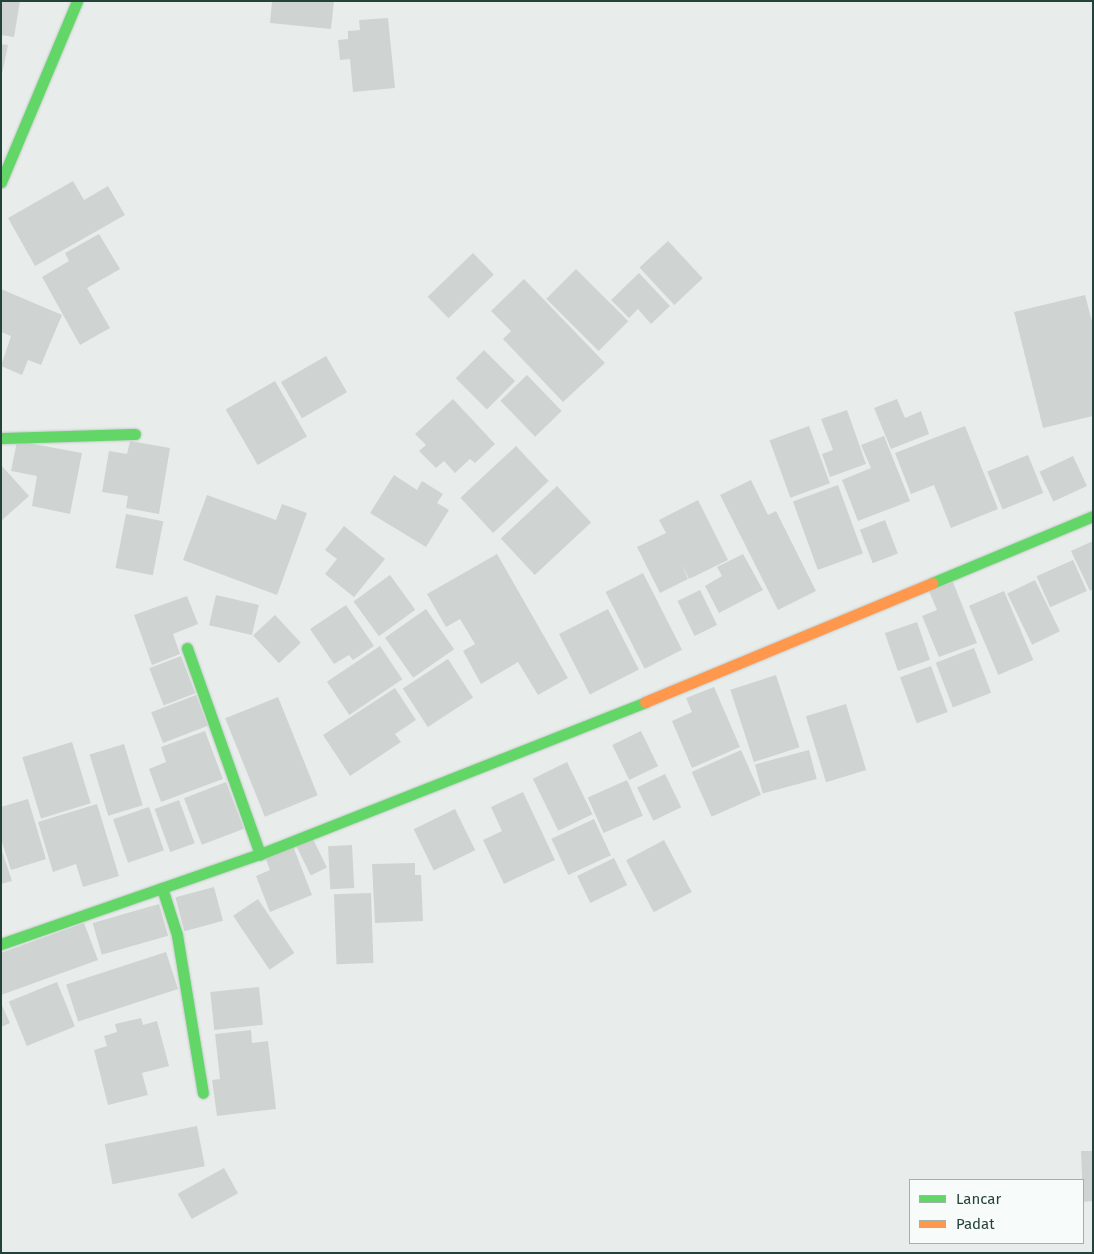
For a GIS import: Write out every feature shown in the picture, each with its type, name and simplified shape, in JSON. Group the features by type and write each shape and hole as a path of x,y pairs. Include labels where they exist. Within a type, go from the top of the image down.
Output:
{"street":[{"path":"1,182 78,1"},
{"path":"1,438 135,434"},
{"path":"1,944 260,854 750,660 1093,516"},
{"path":"186,648 260,854"},
{"path":"162,888 177,936 203,1093"}],"building":[{"path":"1,1 20,1 14,37 1,35"},
{"path":"272,1 334,1 331,29 270,23"},
{"path":"388,18 395,88 353,92 350,59 340,60 338,40 348,39 348,31 360,30 359,20"},
{"path":"1,44 8,45 2,74 1,74"},
{"path":"73,181 84,200 108,186 125,215 35,266 8,218"},
{"path":"99,234 120,269 87,288 110,328 80,345 42,277 69,261 65,253"},
{"path":"668,241 703,278 674,305 639,268"},
{"path":"473,253 494,275 449,318 428,297"},
{"path":"576,269 628,321 599,351 546,299"},
{"path":"639,273 670,306 651,324 638,309 629,318 611,300"},
{"path":"524,279 605,363 563,402 503,339 511,331 491,311"},
{"path":"1,289 62,315 41,365 28,360 22,375 1,366 11,336 1,332"},
{"path":"1085,295 1093,325 1093,416 1043,428 1014,312"},
{"path":"484,350 515,381 487,409 456,378"},
{"path":"326,356 347,392 302,418 281,382"},
{"path":"527,375 562,411 535,437 500,401"},
{"path":"275,381 307,436 258,465 226,410"},
{"path":"453,399 495,444 475,463 470,459 455,473 444,461 436,468 419,451 426,445 415,434"},
{"path":"897,399 905,418 921,411 929,434 891,449 874,408"},
{"path":"847,410 866,464 830,477 822,454 833,450 821,419"},
{"path":"809,426 830,483 790,498 770,440"},
{"path":"965,426 998,509 951,528 934,485 911,494 895,453"},
{"path":"884,436 910,501 858,521 842,480 871,468 861,445"},
{"path":"17,441 82,453 70,514 32,506 37,476 11,471"},
{"path":"130,441 170,448 159,514 126,508 128,496 102,492 109,451 127,454"},
{"path":"516,446 549,481 493,533 460,498"},
{"path":"1028,455 1043,493 1003,509 987,471"},
{"path":"1073,456 1087,486 1053,502 1039,472"},
{"path":"1,465 29,496 1,521"},
{"path":"394,475 417,490 422,481 443,494 437,503 449,510 426,547 370,513"},
{"path":"751,480 768,515 776,511 816,591 778,610 720,495"},
{"path":"838,485 863,554 818,570 793,501"},
{"path":"557,486 591,523 535,575 501,539"},
{"path":"207,495 276,520 282,504 307,513 277,595 183,560"},
{"path":"698,500 728,560 689,579 681,563 688,579 660,593 637,547 666,533 659,520"},
{"path":"126,514 163,521 153,575 116,568"},
{"path":"885,520 898,554 873,563 860,530"},
{"path":"344,526 385,559 354,597 325,574 337,559 325,550"},
{"path":"1093,541 1093,589 1090,591 1071,551"},
{"path":"497,554 568,678 538,695 518,662 481,684 463,651 475,644 460,619 446,627 427,594"},
{"path":"743,554 763,590 719,613 705,586 722,576 717,567"},
{"path":"1073,560 1087,591 1050,607 1036,576"},
{"path":"643,573 682,650 645,669 606,592"},
{"path":"390,575 415,610 379,636 354,601"},
{"path":"1035,580 1060,631 1032,645 1007,594"},
{"path":"953,582 977,643 939,657 922,616 937,610 929,591"},
{"path":"700,590 717,625 695,636 678,601"},
{"path":"1004,591 1033,660 998,675 969,606"},
{"path":"216,595 259,605 252,635 209,625"},
{"path":"187,596 198,624 173,634 180,654 152,665 134,615"},
{"path":"346,605 374,646 353,660 349,655 334,664 310,629"},
{"path":"426,609 454,649 413,678 385,638"},
{"path":"608,609 639,670 590,695 559,634"},
{"path":"275,615 301,643 279,663 253,635"},
{"path":"917,622 930,660 898,671 885,633"},
{"path":"380,646 402,679 349,715 327,682"},
{"path":"974,648 991,693 953,708 936,663"},
{"path":"181,656 195,693 164,706 149,668"},
{"path":"448,659 473,698 428,727 403,688"},
{"path":"931,666 948,712 917,723 900,677"},
{"path":"776,675 799,747 754,762 730,690"},
{"path":"714,687 740,747 692,768 672,721 692,712 686,698"},
{"path":"395,688 416,720 395,734 401,742 350,776 323,735"},
{"path":"196,695 208,726 163,743 151,712"},
{"path":"278,697 318,795 265,817 225,718"},
{"path":"846,704 866,770 826,782 806,716"},
{"path":"205,731 223,779 161,802 149,769 166,762 161,747"},
{"path":"641,731 658,766 629,780 612,745"},
{"path":"72,742 91,803 41,818 22,757"},
{"path":"124,744 143,805 108,816 90,755"},
{"path":"741,750 761,795 712,817 692,772"},
{"path":"809,750 817,779 763,793 755,764"},
{"path":"567,762 592,814 558,831 533,779"},
{"path":"665,774 681,807 653,821 637,788"},
{"path":"627,780 643,816 604,833 588,797"},
{"path":"226,782 244,829 202,845 184,798"},
{"path":"523,792 555,860 504,884 483,840 502,831 491,807"},
{"path":"28,799 46,859 11,870 1,839 1,807"},
{"path":"179,800 195,843 170,852 155,809"},
{"path":"97,804 119,876 83,887 76,864 53,872 38,822"},
{"path":"149,807 164,850 128,863 113,819"},
{"path":"455,809 475,850 434,871 414,829"},
{"path":"594,819 611,855 568,875 551,839"},
{"path":"312,837 327,868 311,875 296,845"},
{"path":"664,840 692,892 654,912 626,860"},
{"path":"352,845 354,888 330,889 328,846"},
{"path":"293,846 312,895 270,912 256,876 270,870 265,857"},
{"path":"1,848 12,881 1,884"},
{"path":"614,858 627,885 590,903 577,876"},
{"path":"415,863 415,875 421,875 423,921 375,923 372,864"},
{"path":"214,887 223,921 184,931 175,897"},
{"path":"371,893 373,963 336,964 334,894"},
{"path":"258,899 294,953 269,970 233,916"},
{"path":"159,904 168,936 102,955 93,923"},
{"path":"84,923 98,960 1,995 1,953"},
{"path":"166,952 178,989 78,1022 66,984"},
{"path":"57,982 75,1027 27,1046 9,1001"},
{"path":"259,987 263,1025 214,1030 210,992"},
{"path":"1,1003 10,1023 1,1027"},
{"path":"141,1018 143,1025 157,1021 169,1066 142,1073 148,1095 108,1105 94,1050 107,1046 104,1036 117,1032 115,1024"},
{"path":"251,1030 252,1043 268,1041 276,1109 217,1116 212,1080 220,1079 215,1034"},
{"path":"197,1126 205,1166 113,1184 105,1144"},
{"path":"1081,1151 1093,1151 1093,1201 1084,1202 1084,1179 1082,1179"},
{"path":"224,1168 238,1193 192,1219 178,1194"}],"traffic: fast":[{"path":"1,182 77,1"},
{"path":"1,438 135,434"},
{"path":"932,583 1093,516"},
{"path":"187,648 260,854"},
{"path":"1,944 260,854 645,702"},
{"path":"162,888 177,935 203,1093"}],"traffic: slow":[{"path":"645,702 932,583"}]}
